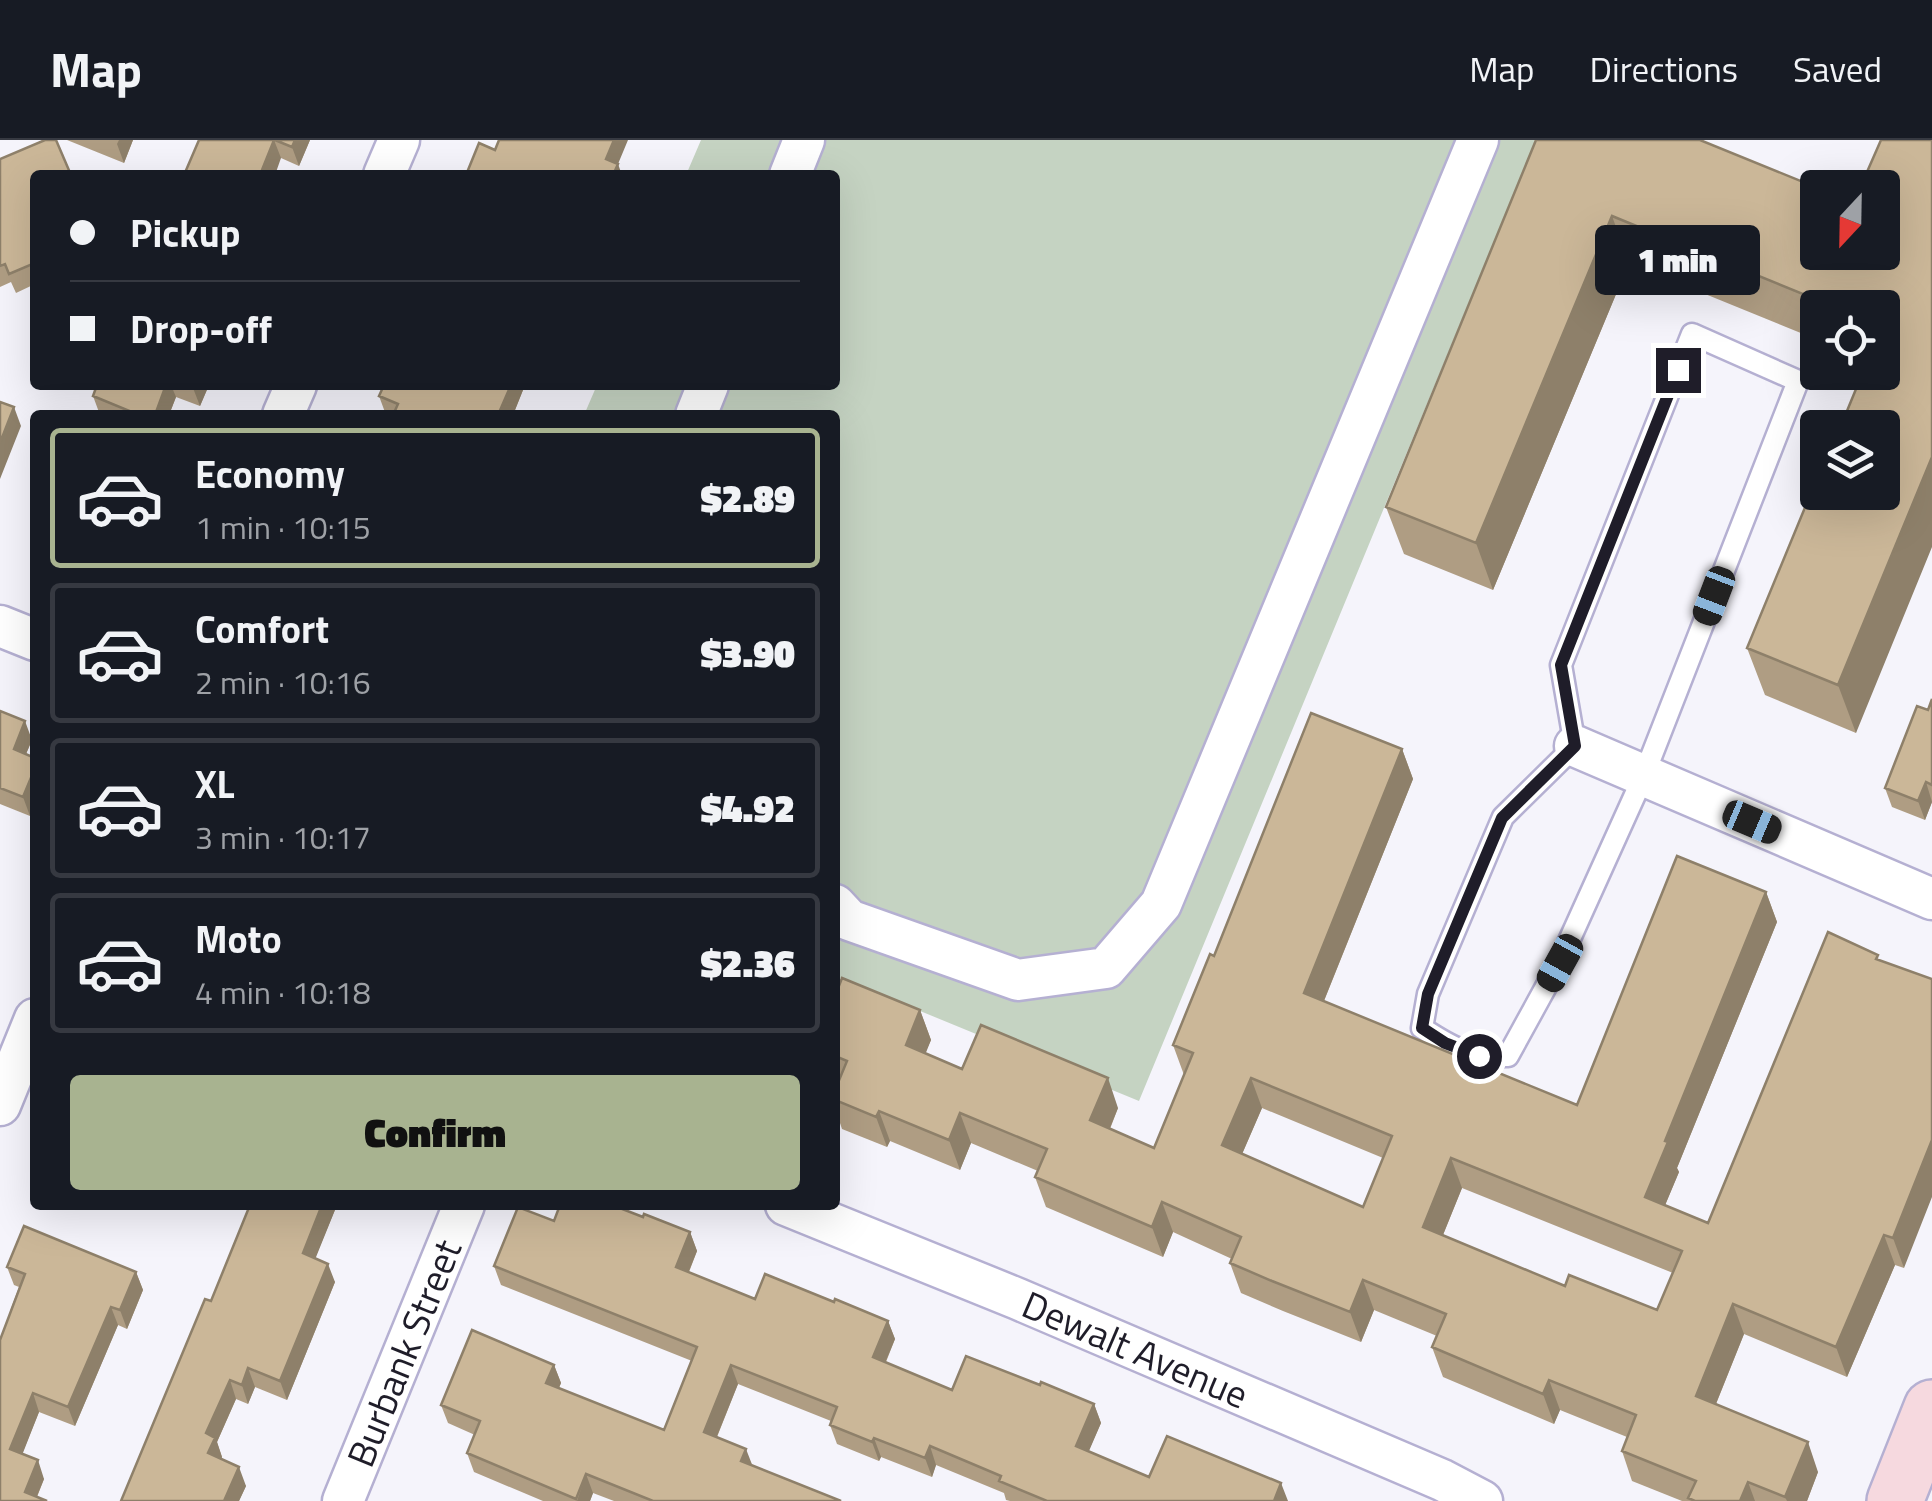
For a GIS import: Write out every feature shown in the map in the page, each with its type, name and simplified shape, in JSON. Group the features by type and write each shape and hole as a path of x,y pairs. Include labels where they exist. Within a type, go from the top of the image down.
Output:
{"street":[{"path":"386,170 398,140"},
{"path":"792,170 804,140"},
{"path":"840,911 848,920 1018,980 1106,968 1161,904 1478,140"},
{"path":"0,626 30,638"},
{"path":"1575,746 1932,899"},
{"path":"0,1105 30,1030"},
{"name":"Burbank Street","path":"344,1501 462,1210"},
{"name":"Dewalt Avenue","path":"798,1210 1036,1306 1442,1480 1482,1501"},
{"path":"1895,1501 1927,1432"}],"lane":[{"path":"1692,334 1798,381 1644,775 1560,963 1508,1056 1479,1056 1445,1043 1422,1028 1428,994 1502,818 1575,746 1561,665 1692,334"}],"green space":[{"path":"701,140 1536,140 1139,1101 840,978 840,410 586,410 595,390 840,390 840,170 688,170"}],"building":[{"path":"45,140 56,140 69,170 30,170 30,265 9,274 5,264 0,266 0,159"},
{"path":"199,140 274,140 262,170 186,170"},
{"path":"275,140 295,140 292,147"},
{"path":"499,140 614,140 606,159 618,164 615,170 468,170 479,143 495,150"},
{"path":"1536,140 1700,140 1800,181 1800,270 1900,270 1900,170 1868,170 1881,140 1932,140 1932,457 1838,685 1747,648 1804,510 1900,510 1900,410 1847,410 1856,390 1900,390 1900,290 1800,293 1612,216 1476,543 1386,507"},
{"path":"95,390 164,390 157,410 127,410 93,396"},
{"path":"382,390 509,390 500,410 395,410 398,404 379,396"},
{"path":"0,402 14,407 0,443"},
{"path":"1932,699 1932,785 1926,782 1918,801 1885,788 1917,706 1928,710"},
{"path":"0,711 25,721 14,749 30,756 30,780 23,797 0,788"},
{"path":"1311,713 1402,749 1304,993 1577,1105 1677,856 1766,892 1645,1197 1708,1223 1828,932 1878,955 1876,959 1932,979 1932,1140 1893,1238 1884,1235 1836,1347 1733,1304 1696,1396 1808,1442 1785,1497 1748,1482 1740,1501 1695,1501 1688,1498 1696,1481 1622,1451 1636,1415 1549,1380 1543,1394 1432,1347 1446,1314 1363,1280 1350,1312 1230,1263 1241,1237 1162,1202 1152,1227 1035,1177 1047,1149 960,1113 949,1140 879,1111 876,1117 840,1102 840,1078 847,1061 840,1058 842,978 920,1010 906,1045 962,1069 981,1025 1108,1078 1090,1120 1154,1148 1193,1053 1173,1045 1210,954 1214,956","holes":["1251,1078 1392,1136 1363,1207 1222,1145","1451,1158 1682,1251 1657,1310 1569,1275 1565,1286 1423,1227"]},
{"path":"248,1210 320,1210 303,1253 328,1264 280,1381 248,1368 242,1385 230,1380 206,1433 215,1438 208,1453 239,1467 224,1501 121,1501 205,1299 211,1301"},
{"path":"517,1210 554,1221 558,1210 625,1210 643,1217 644,1214 690,1232 676,1267 755,1299 765,1274 888,1321 873,1357 952,1390 966,1356 1094,1404 1076,1446 1149,1477 1167,1436 1281,1483 1274,1501 1047,1501 999,1481 1001,1476 930,1446 925,1458 830,1425 837,1407 731,1365 704,1432 746,1449 741,1461 841,1501 653,1501 586,1474 576,1499 467,1453 480,1421 441,1405 472,1330 554,1365 546,1383 664,1430 697,1347 494,1266"},
{"path":"24,1226 136,1272 120,1310 111,1307 68,1407 33,1393 10,1449 38,1460 25,1492 47,1501 0,1501 0,1340 25,1274 7,1267"}],"route":[{"path":"1479,1056 1445,1043 1422,1028 1428,994 1502,818 1575,746 1561,665 1678,370"}]}
